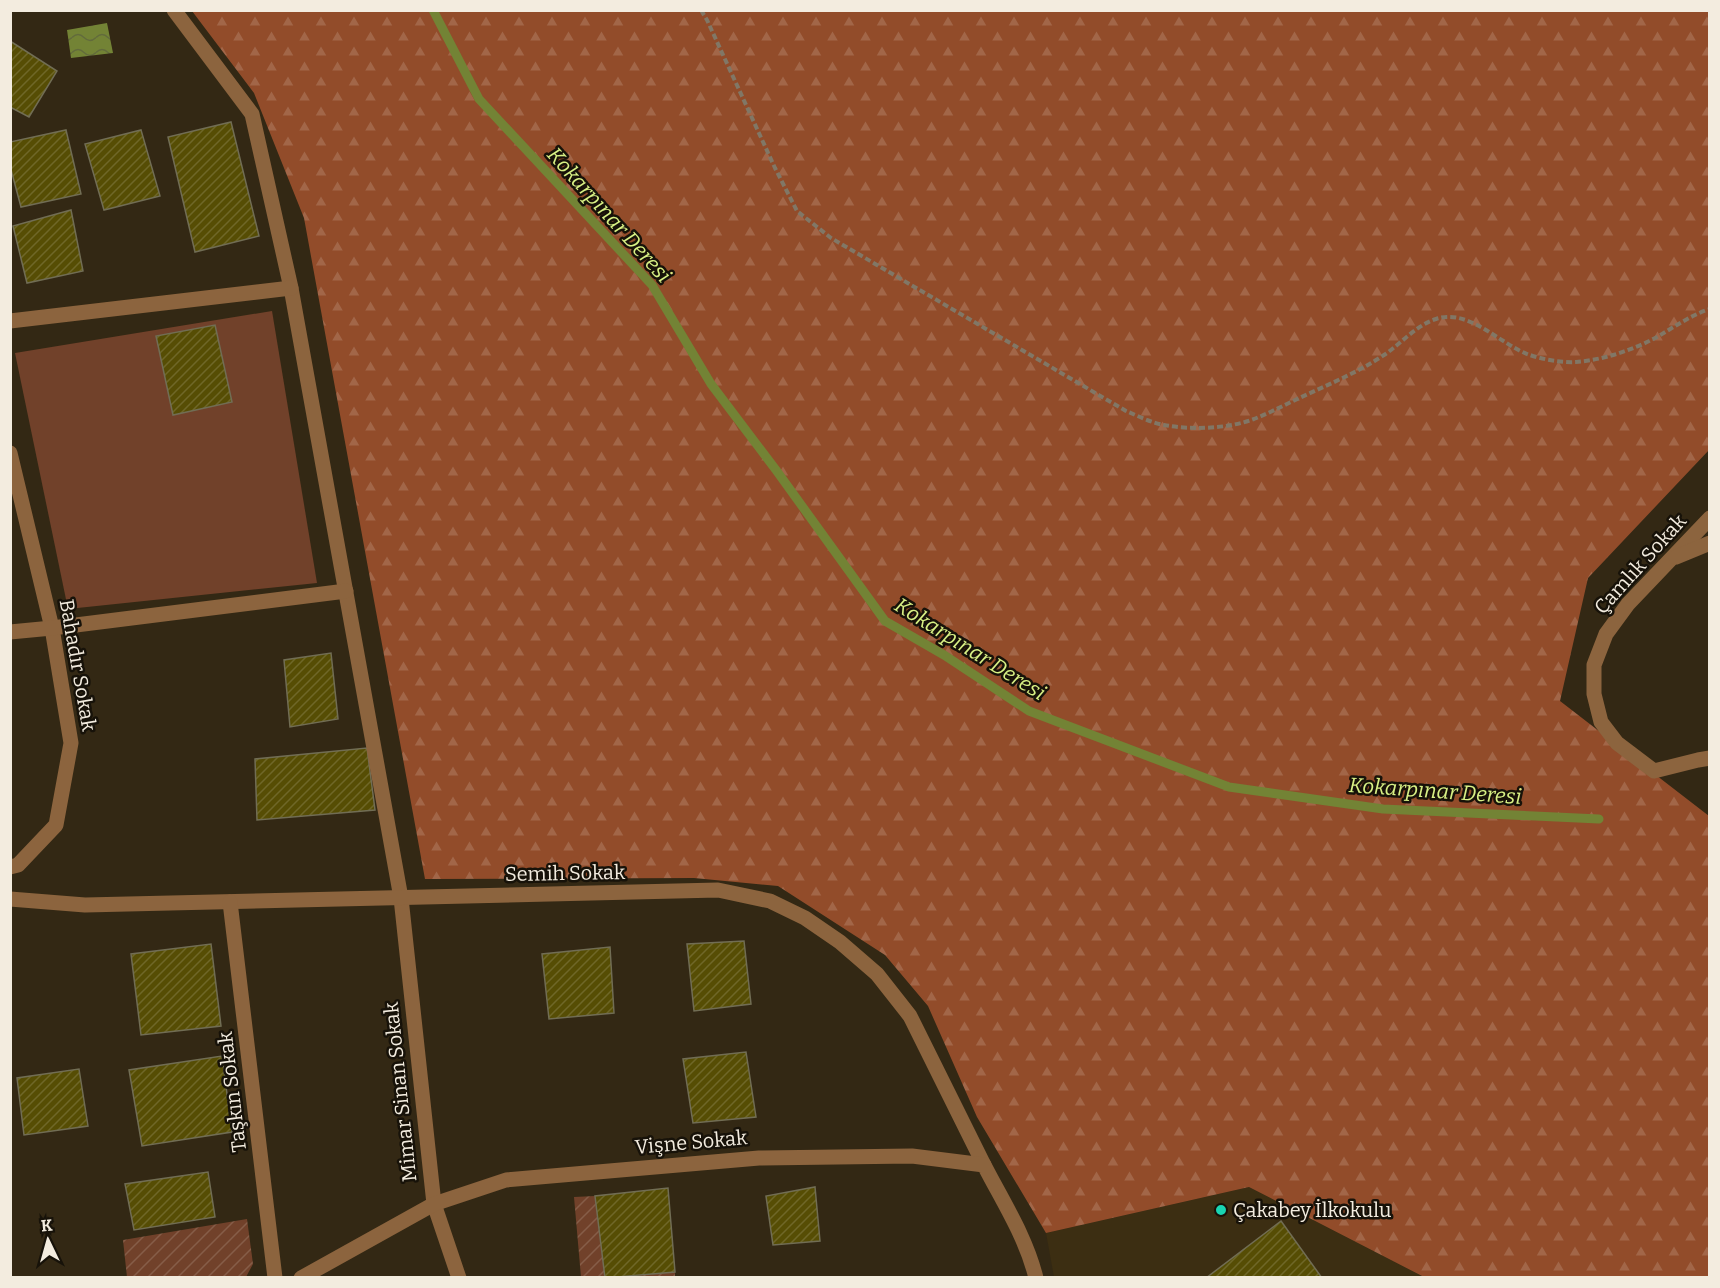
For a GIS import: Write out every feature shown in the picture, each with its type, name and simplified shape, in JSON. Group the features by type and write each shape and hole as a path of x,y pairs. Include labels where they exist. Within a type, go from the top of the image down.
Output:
{"street":[{"name":"Mimar Sinan Sokak","path":"174,10 252,114 291,288 401,898 434,1204 459,1278"},
{"path":"10,321 291,288"},
{"name":"Bahadır Sokak","path":"10,453 52,628 71,743 56,825 18,865 10,867"},
{"name":"Çamlık Sokak","path":"1710,518 1628,604 1606,634 1594,665 1594,694 1601,722 1617,743 1654,771 1710,758"},
{"path":"1671,559 1710,543"},
{"path":"10,632 346,591"},
{"name":"Semih Sokak","path":"10,899 85,905 718,890 770,902 805,918 840,942 877,974 910,1016 984,1165"},
{"name":"Taşkın Sokak","path":"230,902 275,1278"},
{"name":"Vişne Sokak","path":"301,1278 434,1204 506,1180 759,1158 912,1156 984,1165"},
{"path":"984,1165 1021,1235 1036,1278"}],"path":[{"path":"701,10 797,211 841,244 1126,411 1162,425 1194,427 1229,425 1254,419 1345,377 1385,354 1417,328 1438,318 1457,318 1476,324 1526,353 1548,360 1574,362 1604,357 1634,348 1710,309"}],"shaded area":[{"path":"272,311 317,583 68,609 15,353"},
{"name":"Çakabey İlkokulu","path":"1249,1187 1424,1277 1054,1277 1046,1233"},
{"path":"595,1196 605,1277 581,1277 574,1197"},
{"path":"247,1219 253,1264 246,1277 127,1277 123,1240"},
{"path":"675,1272 675,1277 606,1277"}],"green space":[{"path":"192,11 1709,11 1709,450 1588,578 1560,701 1709,816 1709,1277 1424,1277 1249,1187 1046,1233 977,1117 928,1006 885,955 778,886 694,878 425,879 304,218 254,93"}],"water":[{"path":"107,23 113,53 71,58 67,30"}],"building":[{"path":"10,41 57,71 29,117 10,107"},
{"path":"231,122 259,236 195,252 168,137"},
{"path":"66,130 81,194 21,207 10,166 10,142"},
{"path":"141,130 160,196 104,210 85,144"},
{"path":"71,210 83,271 27,283 13,226"},
{"path":"215,325 232,402 173,415 156,336"},
{"path":"331,653 338,719 290,727 284,660"},
{"path":"367,748 375,810 257,820 255,759"},
{"path":"744,941 751,1004 694,1011 687,944"},
{"path":"211,944 221,1026 141,1035 131,954"},
{"path":"610,947 614,1013 549,1019 542,954"},
{"path":"746,1052 756,1117 693,1123 683,1059"},
{"path":"222,1056 232,1132 142,1146 129,1070"},
{"path":"79,1069 88,1126 24,1135 17,1078"},
{"path":"208,1172 215,1217 134,1230 125,1184"},
{"path":"815,1187 820,1241 773,1245 766,1196"},
{"path":"668,1188 675,1272 605,1278 595,1196"},
{"name":"Çakabey İlkokulu","path":"1281,1221 1322,1278 1206,1278"}],"waterway":[{"name":"Kokarpınar Deresi","path":"433,10 479,99 652,285 711,384 885,621 944,655 1029,711 1229,787 1383,809 1599,819"}],"place":[{"name":"Çakabey İlkokulu","path":"1221,1210"}]}
